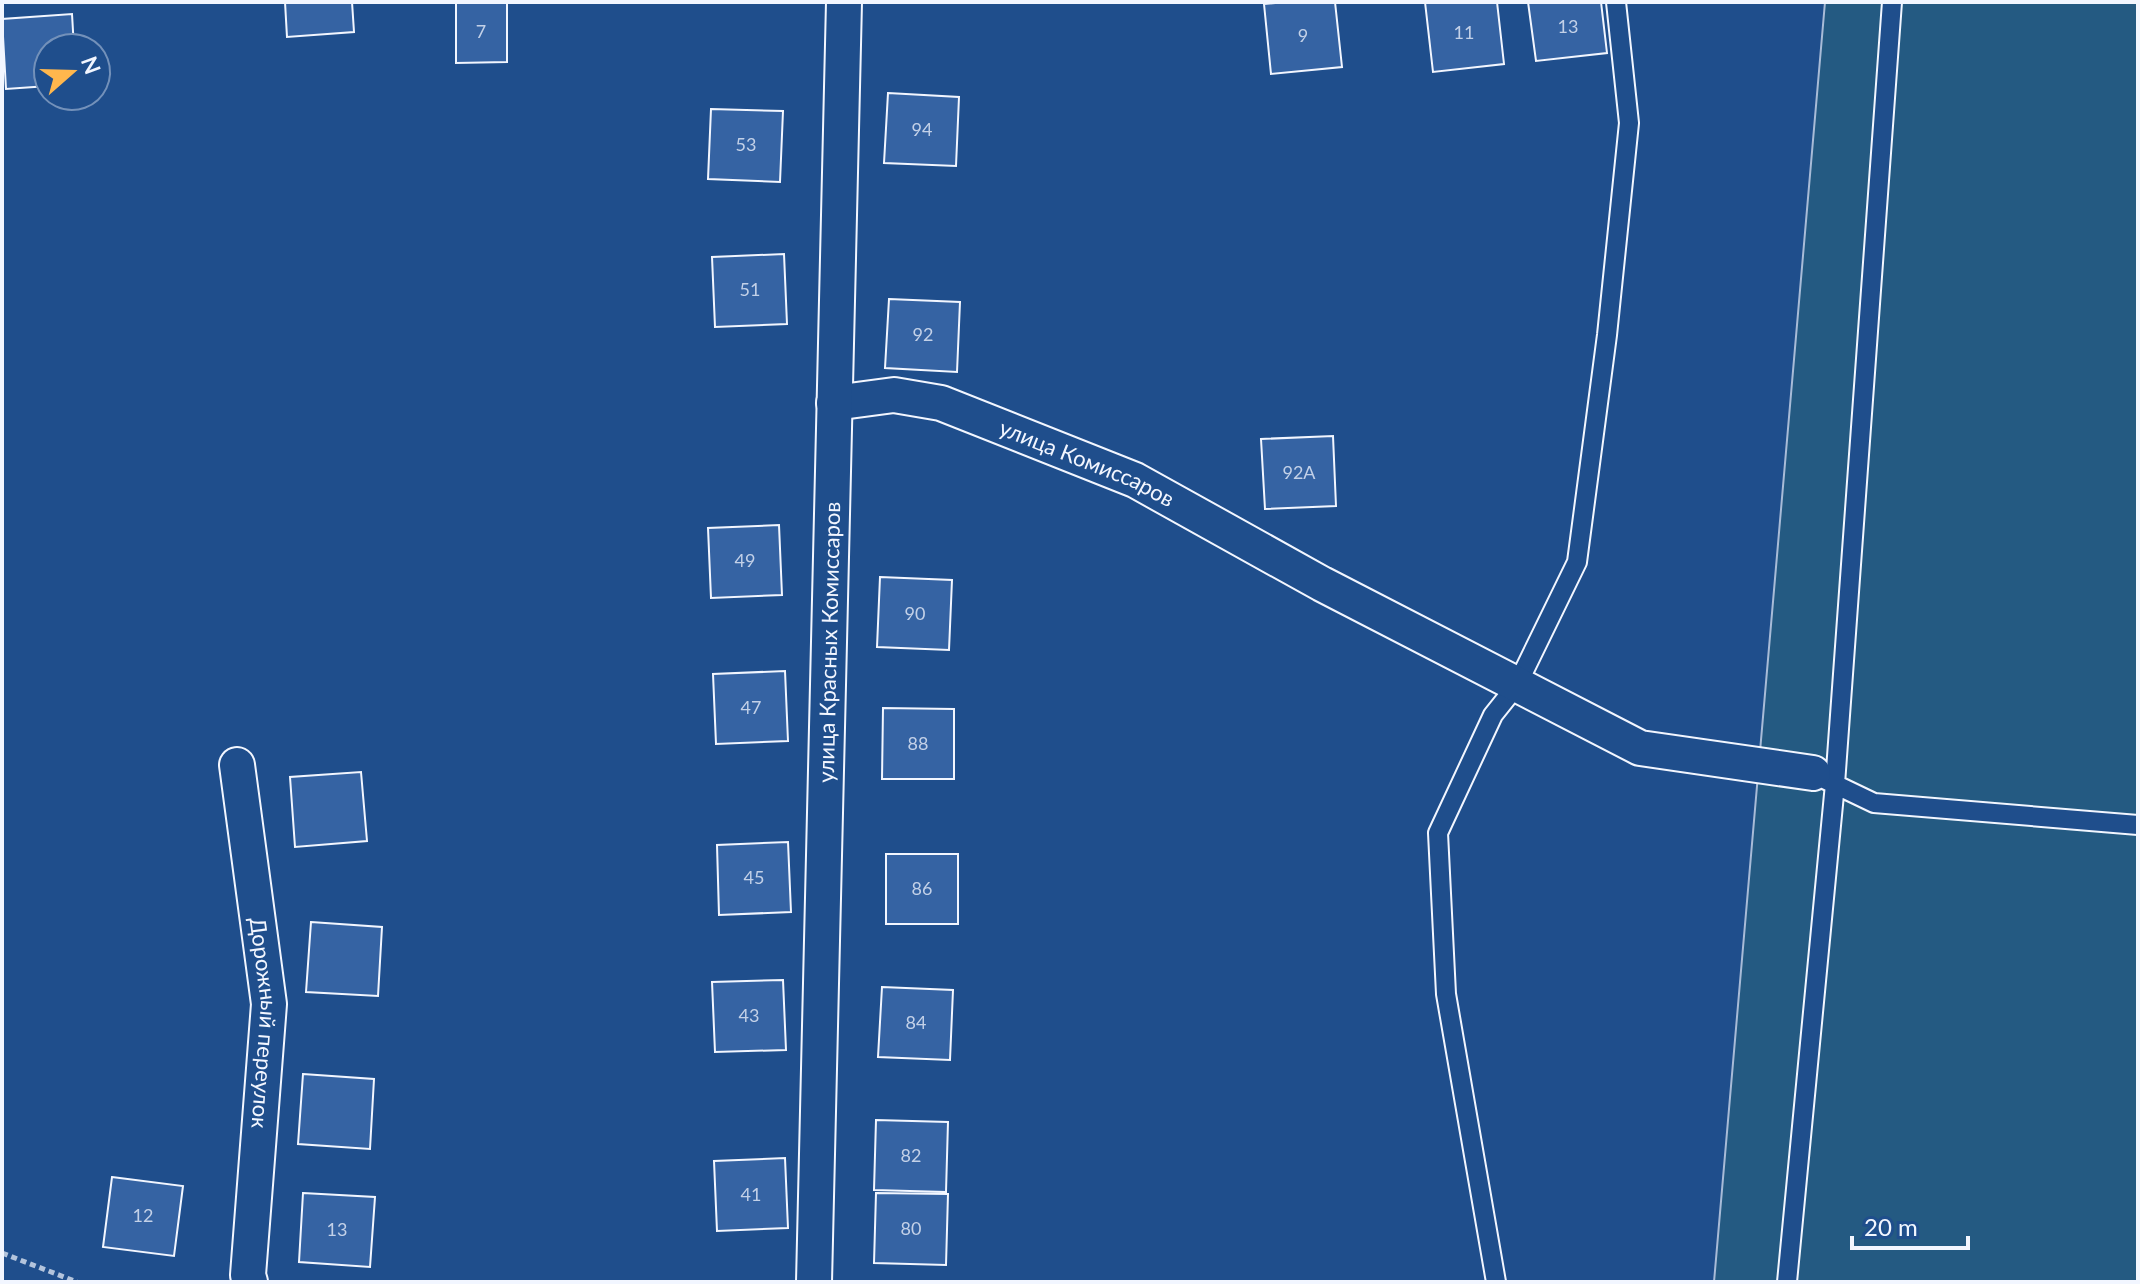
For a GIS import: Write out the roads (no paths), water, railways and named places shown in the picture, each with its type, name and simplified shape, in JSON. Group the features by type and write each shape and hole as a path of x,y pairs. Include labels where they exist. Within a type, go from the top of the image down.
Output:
{"street":[{"name":"улица Красных Комиссаров","path":"814,1282 844,2"},
{"name":"улица Комиссаров","path":"834,403 894,395 941,403 1135,480 1322,584 1640,748 1824,779"},
{"name":"Дорожный переулок","path":"237,765 269,1004 248,1275 250,1282"}],"lane":[{"path":"1496,1282 1446,994 1438,833 1493,715 1517,685 1577,562 1607,335 1629,123 1616,2"},
{"path":"1787,1282 1824,779 1892,2"},
{"path":"1824,779 1874,803 2138,825"}]}
